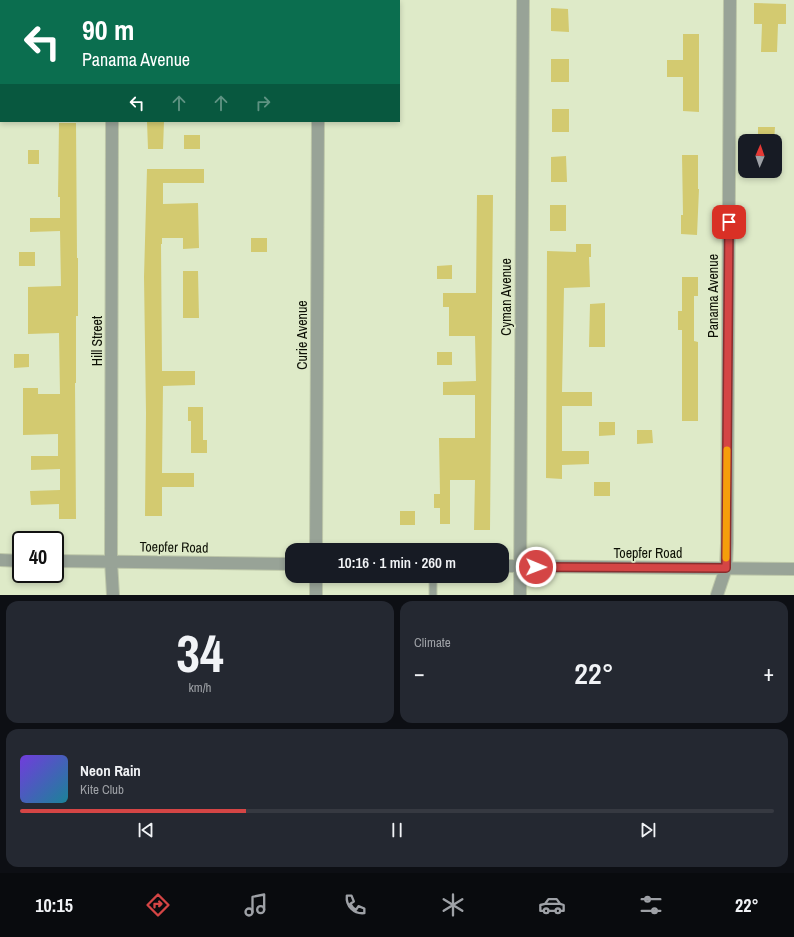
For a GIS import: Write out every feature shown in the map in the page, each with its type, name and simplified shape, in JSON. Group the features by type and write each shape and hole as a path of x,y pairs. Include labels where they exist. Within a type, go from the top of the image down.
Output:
{"street":[{"name":"Cyman Avenue","path":"520,595 523,0"},
{"name":"Panama Avenue","path":"717,595 726,568 730,0"},
{"name":"Hill Street","path":"112,122 111,561 113,595"},
{"name":"Curie Avenue","path":"316,543 318,122"},
{"path":"0,560 12,560"},
{"name":"Toepfer Road","path":"64,561 285,564"},
{"name":"Toepfer Road","path":"509,566 794,569"},
{"path":"316,583 316,595"}],"lane":[{"path":"433,583 433,595"}],"building":[{"path":"754,3 786,4 786,24 778,24 777,52 761,52 762,24 754,24"},
{"path":"551,8 568,9 569,32 551,31"},
{"path":"683,34 699,34 699,112 683,111 683,77 667,77 667,60 683,60"},
{"path":"551,59 569,59 569,82 551,82"},
{"path":"552,109 569,109 569,132 552,132"},
{"path":"147,122 164,122 163,149 148,149"},
{"path":"59,123 76,123 78,316 76,316 75,383 76,519 59,519 59,504 31,505 30,491 60,490 60,469 31,470 31,456 58,456 58,434 23,435 23,388 38,388 38,394 60,394 59,333 28,334 28,287 61,286 60,231 30,232 30,218 60,218 60,197 58,197"},
{"path":"758,127 775,127 774,134 758,134"},
{"path":"184,135 200,135 200,149 184,149"},
{"path":"28,150 39,150 39,164 28,164"},
{"path":"682,155 698,155 699,189 697,235 681,234 681,215 683,215"},
{"path":"566,156 567,182 551,182 551,157"},
{"path":"147,169 204,169 204,183 163,183 163,204 198,203 199,248 183,249 183,238 162,238 162,371 195,371 195,385 163,386 162,473 194,473 194,487 162,487 162,516 145,516 146,413 144,277"},
{"path":"477,195 493,195 490,530 474,530 475,480 450,480 450,524 440,524 440,508 434,508 434,494 440,494 439,438 475,438 475,395 443,395 443,382 476,381 475,336 449,336 449,307 443,307 443,293 476,293"},
{"path":"550,205 566,205 566,231 550,231"},
{"path":"251,238 267,238 267,252 251,252"},
{"path":"576,244 591,244 591,257 589,257 590,287 564,288 562,392 592,392 592,406 562,406 562,451 589,451 589,464 562,465 562,479 546,478 547,251 576,252"},
{"path":"19,252 35,252 35,266 19,266"},
{"path":"452,265 452,279 437,279 437,266"},
{"path":"183,271 198,271 199,318 183,318"},
{"path":"682,277 698,277 698,296 694,296 694,341 698,342 698,421 682,421 682,330 678,330 678,311 682,311"},
{"path":"605,303 605,347 589,347 590,304"},
{"path":"437,352 452,352 452,365 437,365"},
{"path":"14,354 29,354 29,367 14,368"},
{"path":"188,407 203,407 203,440 207,440 207,453 191,453 191,421 188,421"},
{"path":"599,422 615,422 615,435 599,436"},
{"path":"637,430 652,430 653,443 637,444"},
{"path":"594,482 610,482 610,496 594,496"},
{"path":"400,511 415,511 415,525 400,525"}],"slow traffic":[{"path":"726,558 727,450"}],"route":[{"path":"536,567 726,568 729,222"}]}
